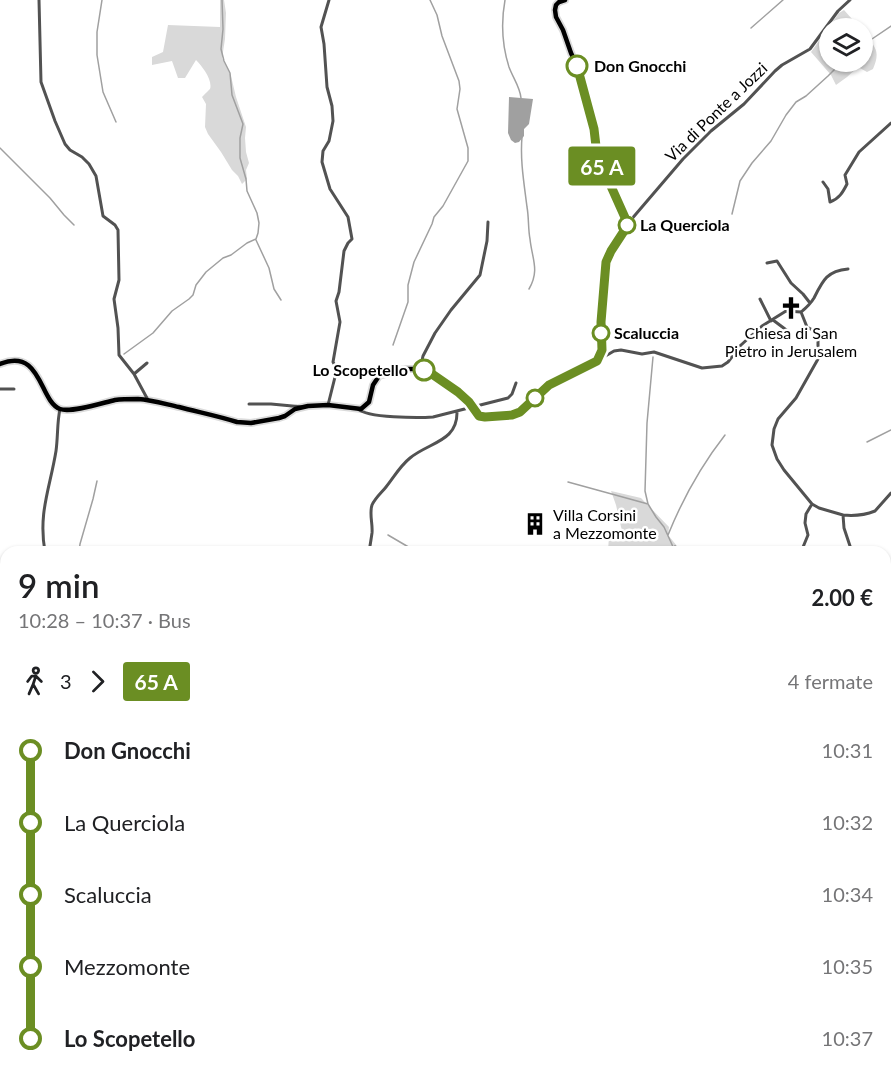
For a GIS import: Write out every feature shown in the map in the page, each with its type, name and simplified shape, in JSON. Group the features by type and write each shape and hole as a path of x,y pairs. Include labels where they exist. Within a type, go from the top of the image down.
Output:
{"main road":[{"path":"0,364 18,362 30,367 37,374 51,401 60,409 65,410 118,400 148,400 246,423 286,416 295,408 303,407 328,405 358,410 364,408 369,402 373,385 379,376 404,369 420,369 432,374 462,395 479,416 520,412 549,385 592,364 600,357 606,262 626,228 627,222 597,155 594,129 578,68 556,16 556,5 565,0"}],"street":[{"path":"39,0 41,82 65,144 82,157 93,170 104,216 115,225 117,230 119,280 114,299 119,355 134,374 148,400"},
{"path":"328,405 337,369 333,362 340,322 336,301 344,251 352,239 348,217 330,189 321,162 331,133 333,112 327,87 321,27 329,0"},
{"name":"Via di Ponte a Jozzi","path":"627,222 683,159 711,131 744,104 775,70 810,49 838,11 850,0"},
{"path":"823,182 828,189 830,202 835,200 847,184 845,175 860,152 891,123"},
{"path":"420,369 423,356 435,333 480,275 487,241 488,222"},
{"path":"767,263 777,261 791,283 810,303"},
{"path":"600,357 619,350 642,354 654,352 702,368 726,364 738,348 757,330 786,311 801,312 810,303 820,284 832,273 836,270 848,269"},
{"path":"760,300 772,320 789,332"},
{"path":"801,312 807,327 818,333 819,357 796,398 778,419 772,445 777,459 812,504 843,515 875,512 891,492"},
{"path":"134,374 147,363"},
{"path":"358,410 374,415 421,418 443,415 509,398 516,383"},
{"path":"0,389 14,389"},
{"path":"249,404 303,407"},
{"path":"44,546 42,533 44,507 56,450 60,409"},
{"path":"370,546 371,511 374,501 411,457 438,444 447,436 454,427 457,411"},
{"path":"497,416 498,413 508,411"},
{"path":"803,546 808,535 805,523 806,514 812,504"},
{"path":"843,515 844,528 850,546"}],"shaded area":[{"path":"220,0 224,0 226,13 222,58 231,76 246,127 246,152 249,163 246,170 247,179 242,184 205,127 206,104 202,97 211,85 201,66 196,60 185,78 178,78 172,61 152,65 152,57 163,52 168,25 220,27"},
{"path":"844,10 851,18 835,18"},
{"path":"819,41 819,61 811,52"},
{"path":"873,44 877,53 873,69"},
{"path":"828,72 852,72 836,85"},
{"path":"509,97 533,99 529,124 524,129 524,136 515,143 508,133"},
{"path":"611,491 641,498 669,527 668,535 677,546 608,546 609,535 622,531"}],"waterway":[{"path":"102,0 97,32 97,55 103,92 116,122"},
{"path":"124,354 153,333 172,311 189,299 206,272 223,258 256,239 258,233 257,213 247,191 240,158 243,124 232,95 230,73 221,49 222,0"},
{"path":"393,345 408,302 408,285 414,262 434,217 443,206 468,161 468,148 457,109 459,81 430,0"},
{"path":"505,0 503,17 505,50 521,98"},
{"path":"751,28 783,0"},
{"path":"873,38 891,26"},
{"path":"732,214 740,181 752,163 771,141 796,102 832,72"},
{"path":"522,137 529,235 535,270 529,289"},
{"path":"0,148 74,225"},
{"path":"256,240 269,268 274,289 281,300"},
{"path":"653,357 647,423 645,491 648,504 664,527 673,546"},
{"path":"867,442 891,430"},
{"path":"668,535 693,483 725,435"},
{"path":"80,546 97,481"},
{"path":"568,482 648,504"},
{"path":"388,535 407,546"}],"bus line":[{"path":"424,370 458,392 479,416 485,417 517,414 549,385 592,364 600,357 606,262 626,228 627,222 597,155 594,129 577,66"}],"place":[{"name":"Don Gnocchi","path":"577,66"},
{"name":"La Querciola","path":"627,225"},
{"name":"Chiesa di San Pietro in Jerusalem","path":"791,308"},
{"name":"Scaluccia","path":"601,333"},
{"name":"Lo Scopetello","path":"424,370"},
{"name":"Villa Corsini a Mezzomonte","path":"535,524"}]}
